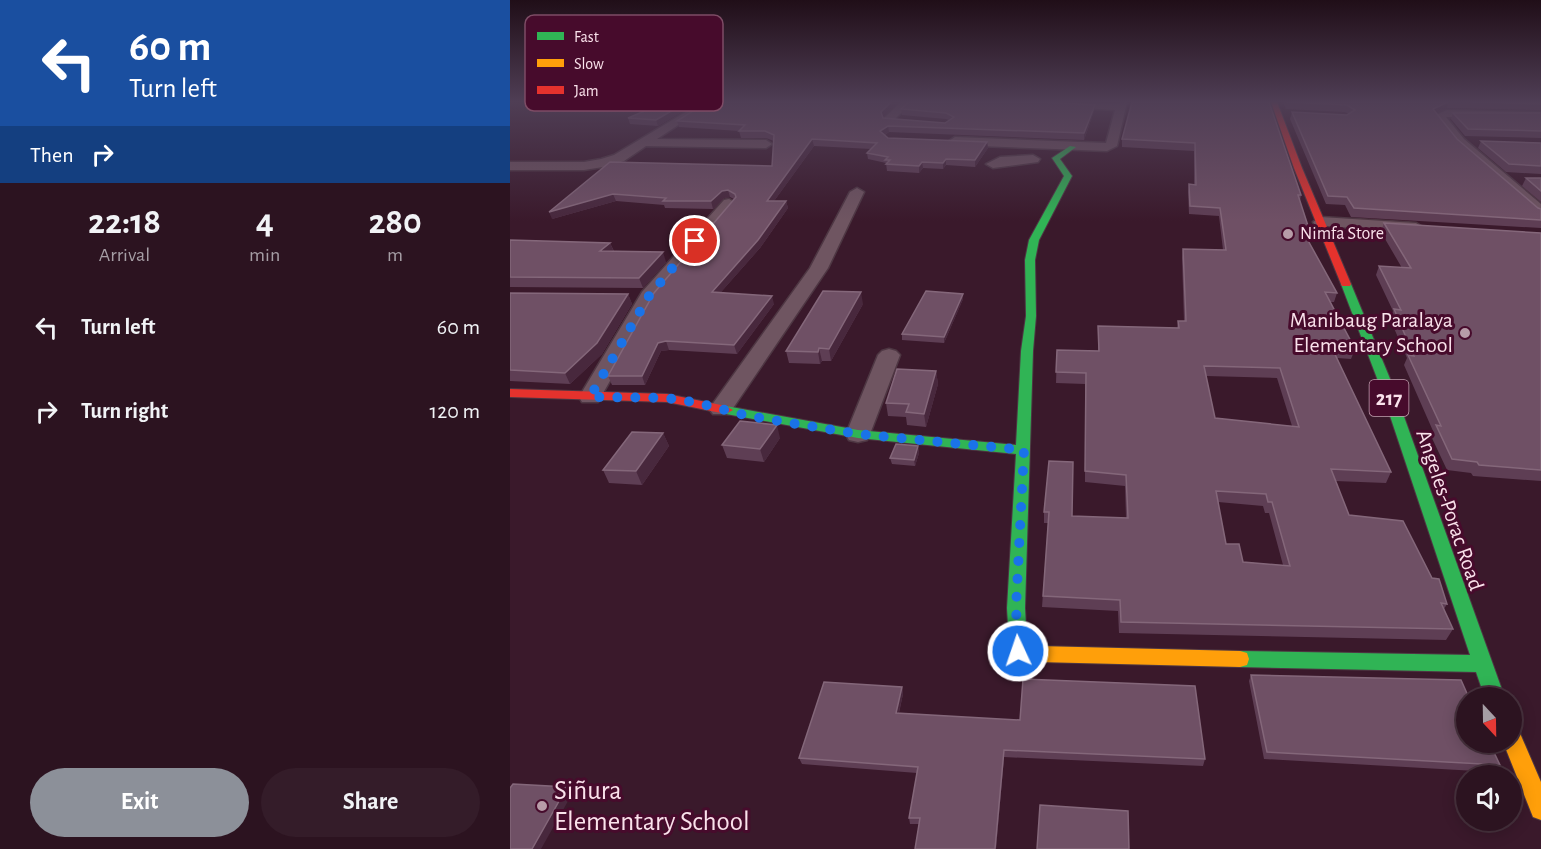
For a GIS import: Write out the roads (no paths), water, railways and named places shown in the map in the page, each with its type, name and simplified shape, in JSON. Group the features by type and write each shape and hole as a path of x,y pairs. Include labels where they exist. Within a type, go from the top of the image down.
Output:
{"street":[{"path":"510,166 584,166 603,163 619,159 643,142 766,144"},
{"path":"957,142 1072,147"},
{"path":"1056,160 1061,153 1072,147 1094,142"},
{"name":"Angeles-Porac Road","path":"1290,142 1302,179 1378,363 1442,556 1491,687"},
{"path":"1460,142 1483,142"},
{"path":"1460,142 1541,212"},
{"path":"993,164 1008,160 1056,160"},
{"path":"1056,160 1068,176 1034,240 1030,260 1031,316 1027,351 1016,608 1018,651 1038,654 1482,664"},
{"path":"1502,178 1522,179"},
{"path":"721,409 819,268 857,192"},
{"path":"590,397 649,296 729,203"},
{"path":"1321,222 1437,229"},
{"path":"627,296 649,296"},
{"path":"858,434 889,355"},
{"path":"510,393 667,398 858,434 1024,450"},
{"path":"1518,753 1541,809"}],"place":[{"name":"Nimfa Store","path":"1288,234"},
{"name":"Manibaug Paralaya Elementary School","path":"1465,333"},
{"name":"Siñura Elementary School","path":"542,806"}]}
